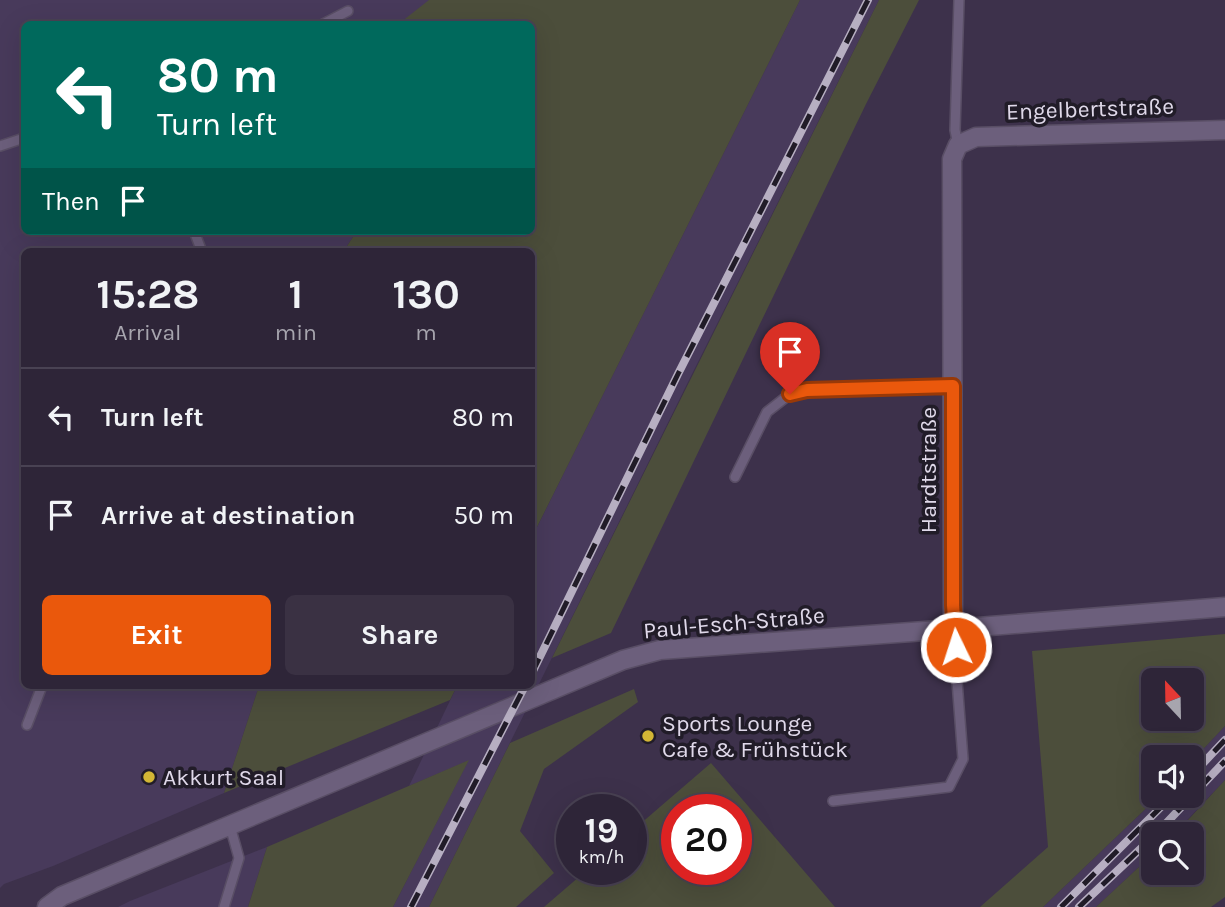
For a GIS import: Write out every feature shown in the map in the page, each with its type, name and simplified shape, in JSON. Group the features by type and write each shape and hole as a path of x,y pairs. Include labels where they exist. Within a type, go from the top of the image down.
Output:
{"street":[{"name":"Engelbertstraße","path":"958,145 976,137 1225,130"},
{"name":"Hardtstraße","path":"953,629 952,159 958,145"},
{"name":"Paul-Esch-Straße","path":"47,907 61,896 623,660 660,650 1225,607"}],"lane":[{"path":"958,145 955,130 959,0"},
{"path":"329,21 348,11"},
{"path":"0,146 21,139"},
{"path":"735,477 767,412 790,394 807,390 953,386"},
{"path":"833,801 949,787 962,759 953,629"},
{"path":"27,724 41,689"},
{"path":"224,907 239,858 230,826"}],"shaded area":[{"path":"0,0 520,0 502,21 21,21 21,235 354,235 346,248 21,248 21,689 258,689 224,793 4,884 0,888"},
{"path":"800,0 879,0 429,907 393,907 468,761 409,786 456,689 535,689 535,531"},
{"path":"1225,726 1225,780 1204,802 1204,748"},
{"path":"1146,808 1199,808 1185,822 1141,822 1141,865 1096,907 1043,907"},
{"path":"267,847 248,907 118,907 130,901"}],"green space":[{"path":"429,0 800,0 535,531 535,248 346,248 354,235 535,235 535,21 402,21"},
{"path":"879,0 919,0 866,104 611,633 552,658"},
{"path":"1225,634 1225,726 1204,748 1204,745 1141,745 1141,808 1146,808 1043,907 980,907 1048,847 1032,651"},
{"path":"258,689 456,689 450,700 224,793"},
{"path":"634,689 638,702 544,769 520,831 554,873 516,907 429,907 510,743"},
{"path":"469,760 393,907 248,907 267,847"},
{"path":"711,763 738,794 675,794"},
{"path":"1225,780 1225,897 1211,907 1096,907 1141,865 1141,885 1204,885 1204,822 1186,822 1199,808 1204,808 1204,803"},
{"path":"661,806 661,885 752,885 752,811 835,907 544,907 570,885 647,885 647,818"}],"railway":[{"path":"535,667 678,374 868,0"},
{"path":"411,907 523,689"},
{"path":"1204,762 1225,740"},
{"path":"1167,822 1225,761"},
{"path":"1061,907 1160,808"},
{"path":"1079,907 1141,848"}],"place":[{"name":"Sports Lounge Cafe & Frühstück","path":"648,736"},
{"name":"Akkurt Saal","path":"149,777"}],"route":[{"path":"790,394 807,390 953,386 953,629 956,647"}]}
